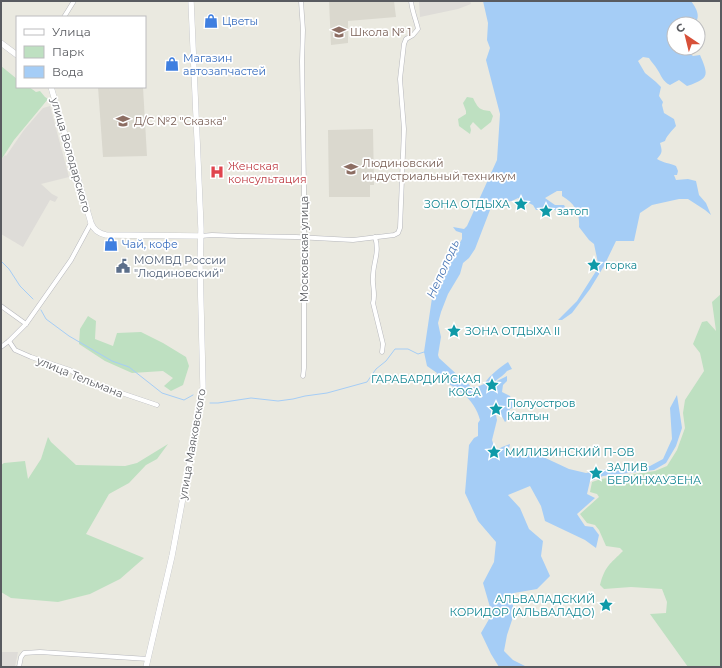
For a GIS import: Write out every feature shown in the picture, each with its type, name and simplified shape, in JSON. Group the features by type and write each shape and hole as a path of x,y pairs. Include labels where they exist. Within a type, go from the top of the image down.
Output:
{"street":[{"path":"65,16 74,1"},
{"name":"улица Маяковского","path":"146,667 172,556 203,387 200,266 201,236 191,1"},
{"name":"Московская улица","path":"301,1 303,30 304,376"},
{"path":"201,236 212,235 354,240 394,235 398,233 400,228 404,129 400,80 404,44 406,39 418,30 411,1"},
{"path":"1,43 16,54"},
{"name":"улица Володарского","path":"51,88 91,223 97,231 106,235 201,236"},
{"name":"улица Володарского","path":"1,347 26,324 71,260 91,223"},
{"path":"375,237 378,244 372,278 374,289 373,303 383,344 382,352"},
{"path":"1,306 26,324"},
{"name":"улица Тельмана","path":"9,340 15,350 31,358 70,370 86,381 157,405"},
{"path":"19,667 21,657 24,653 40,652 148,659"}],"shaded area":[{"name":"Школа № 1","path":"329,1 394,1 396,17 348,21 348,43 331,45"},
{"path":"419,1 470,1 471,4 458,9 420,17"},
{"name":"Д/С №2 \"Сказка\"","path":"98,88 143,88 147,156 103,157"},
{"path":"50,106 69,177 41,184 52,194 58,197 55,202 50,200 23,247 1,234 1,160 5,155 6,156 24,130 43,108"},
{"name":"Людиновский индустриальный техникум","path":"373,129 374,185 370,185 370,197 329,197 328,130"},
{"path":"1,652 18,652 15,667 1,667"}],"green space":[{"path":"1,66 16,78 16,88 30,88 36,92 40,91 48,99 14,140 1,160"},
{"path":"467,97 473,98 479,108 490,111 493,116 491,122 481,130 473,122 470,126 470,134 459,126 458,119 466,114 463,103"},
{"path":"721,294 721,667 688,667 650,614 666,613 667,602 662,589 631,587 604,589 600,585 606,569 623,551 620,548 606,546 599,530 595,525 587,523 580,514 599,497 597,494 590,492 592,482 601,479 655,471 667,466 677,450 685,428 683,413 685,400 704,371 700,353 693,344 702,322 707,321 716,331 712,302"},
{"path":"88,316 96,321 95,339 113,346 117,333 141,332 186,357 189,366 183,385 171,391 164,386 173,378 163,371 132,373 105,361 79,344 80,329"},
{"path":"48,437 51,442 76,465 125,466 137,463 168,444 157,459 146,465 129,483 109,494 86,534 144,558 120,579 90,594 58,602 11,598 1,592 1,465 4,463 25,461 28,479 41,459"}],"water":[{"path":"483,1 691,1 695,6 698,16 666,16 666,56 700,56 706,72 700,81 687,86 679,80 670,85 664,80 649,58 643,57 638,61 645,73 661,87 659,96 663,102 662,105 664,113 674,119 676,126 665,141 660,143 662,151 657,159 676,166 678,171 677,175 674,175 676,180 688,179 696,181 699,195 706,203 711,215 688,199 679,199 652,205 640,213 634,241 616,241 604,266 590,289 572,313 562,320 558,320 577,301 598,268 594,244 579,227 579,217 576,209 562,196 562,191 557,191 545,198 555,205 564,205 566,209 563,210 554,210 545,206 542,209 536,210 533,205 518,198 512,201 493,205 475,249 469,258 463,263 460,274 448,294 441,312 438,323 441,337 438,355 439,358 471,387 477,387 484,384 495,372 508,362 512,369 507,371 486,391 495,386 497,381 507,376 507,381 503,385 502,392 510,396 515,407 510,409 508,414 510,417 505,422 495,404 493,405 497,420 492,440 495,451 510,444 508,452 513,457 530,450 569,469 586,473 601,470 650,466 663,459 672,439 670,408 677,395 682,428 676,446 666,463 654,470 603,476 590,481 587,494 595,498 577,514 585,526 593,527 599,535 596,548 585,540 545,521 541,506 530,486 508,495 520,508 529,529 543,541 541,556 550,576 537,589 514,593 512,620 504,651 513,660 527,667 499,667 481,633 492,614 483,583 494,562 496,542 478,521 465,493 469,445 474,438 478,436 478,423 480,420 474,405 469,399 450,384 436,377 437,373 427,366 424,352 432,298 435,296 436,291 434,287 439,287 462,239 462,233 456,231 453,227 464,229 467,226 497,160 500,114 486,60 490,48 487,40 488,23"}],"waterway":[{"path":"1,261 9,269 20,286 33,299"},
{"path":"41,310 46,319 69,336 112,361 129,367 162,393 184,400 193,395"},
{"path":"210,403 251,398 278,401 327,393 367,382 376,369 386,361 395,349 408,349 418,354 425,353"}],"place":[{"name":"Цветы","path":"211,21"},
{"name":"Школа № 1","path":"339,32"},
{"name":"Магазин автозапчастей","path":"172,64"},
{"name":"Д/С №2 \"Сказка\"","path":"123,121"},
{"name":"Людиновский индустриальный техникум","path":"351,169"},
{"name":"Женская консультация","path":"217,172"},
{"name":"ЗОНА ОТДЫХА","path":"521,204"},
{"name":"затоп","path":"546,211"},
{"name":"Чай, кофе","path":"111,244"},
{"name":"горка","path":"594,265"},
{"name":"МОМВД России \"Людиновский\"","path":"123,266"},
{"name":"ЗОНА ОТДЫХА II","path":"454,331"},
{"name":"ГАРАБАРДИЙСКАЯ КОСА","path":"492,385"},
{"name":"Полуостров Калтын","path":"496,409"},
{"name":"МИЛИЗИНСКИЙ П-ОВ","path":"494,452"},
{"name":"ЗАЛИВ БЕРИНХАУЗЕНА","path":"596,473"},
{"name":"АЛЬВАЛАДСКИЙ КОРИДОР (АЛЬВАЛАДО)","path":"606,605"}],"water label":[{"name":"Неполодь","path":"443,269"}]}
